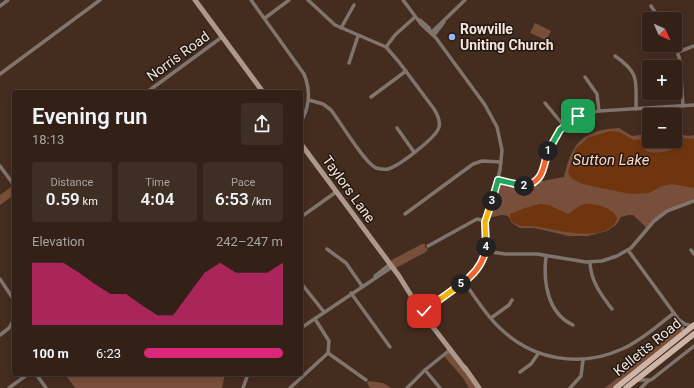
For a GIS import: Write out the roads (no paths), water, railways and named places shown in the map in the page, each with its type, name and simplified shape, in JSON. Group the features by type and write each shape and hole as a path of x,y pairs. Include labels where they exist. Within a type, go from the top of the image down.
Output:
{"main road":[{"path":"195,0 261,90"},
{"name":"Taylors Lane","path":"303,147 479,388"},
{"name":"Kelletts Road","path":"623,386 694,325"},
{"name":"Kelletts Road","path":"623,386 636,380 694,334"}],"street":[{"path":"0,6 8,0"},
{"path":"0,74 100,0"},
{"path":"251,0 304,74 308,85 309,100 303,116"},
{"path":"265,18 289,0"},
{"path":"308,0 322,15 341,28 386,47 434,109 440,124 433,138 393,167 384,169 376,167 369,162 331,110 319,102 309,100"},
{"path":"402,0 416,18 429,28 492,116 500,138 501,162 498,180 486,220 486,251 481,267 471,277 423,312"},
{"path":"432,34 466,0"},
{"path":"341,28 354,5"},
{"path":"651,6 655,12"},
{"path":"386,47 395,35 416,18"},
{"path":"349,63 358,36"},
{"name":"Norris Road","path":"151,90 222,37"},
{"path":"682,50 694,46"},
{"path":"678,52 683,106"},
{"path":"615,56 628,65 634,72 636,81 636,109"},
{"path":"371,97 406,71"},
{"path":"585,77 597,94 599,111"},
{"path":"545,103 564,126"},
{"path":"498,180 520,186 536,181 544,170 551,143 564,126 578,116 599,111 694,105"},
{"path":"397,128 414,152"},
{"path":"405,214 473,164 482,161 501,162"},
{"path":"0,166 12,182"},
{"path":"303,216 336,192"},
{"path":"486,251 505,254 546,256 590,262 607,260 628,250 662,215 673,208 694,201"},
{"path":"428,246 477,219 486,220"},
{"path":"327,249 346,263 362,286"},
{"path":"628,250 679,320 684,333"},
{"path":"691,250 694,254"},
{"path":"546,256 544,275 548,295 562,318 573,325"},
{"path":"590,262 592,275 596,286 612,309"},
{"path":"303,327 390,266"},
{"path":"0,279 12,297"},
{"path":"464,282 491,318 513,340 538,354 567,360 584,360 607,355 622,349 674,313"},
{"path":"303,286 324,312"},
{"path":"351,293 390,347"},
{"path":"491,318 509,305 512,300"},
{"path":"290,388 328,354 329,341 315,319"},
{"path":"679,320 687,325 694,325"},
{"path":"0,335 9,328 12,323"},
{"name":"Kelletts Road","path":"636,380 648,381 694,346"},
{"path":"407,388 425,370 451,350"},
{"path":"328,354 366,380"},
{"path":"520,372 531,364 538,354"},
{"path":"570,388 581,376 584,368 584,360"},
{"path":"425,370 440,388"},
{"path":"9,388 25,376"},
{"path":"37,376 46,388"},
{"path":"243,388 247,376"},
{"path":"641,388 648,381"}],"water":[{"name":"Sutton Lake","path":"610,131 619,132 634,140 642,139 642,148 645,148 645,150 648,152 660,152 674,148 682,148 682,138 694,139 694,188 672,184 662,186 649,193 630,194 582,184 571,178 568,172 576,148 588,138"},
{"path":"540,204 549,205 568,214 585,204 602,206 616,215 617,219 612,227 604,231 582,234 523,226 516,224 510,219 510,214"}],"place":[{"name":"Rowville Uniting Church","path":"452,37"}]}
